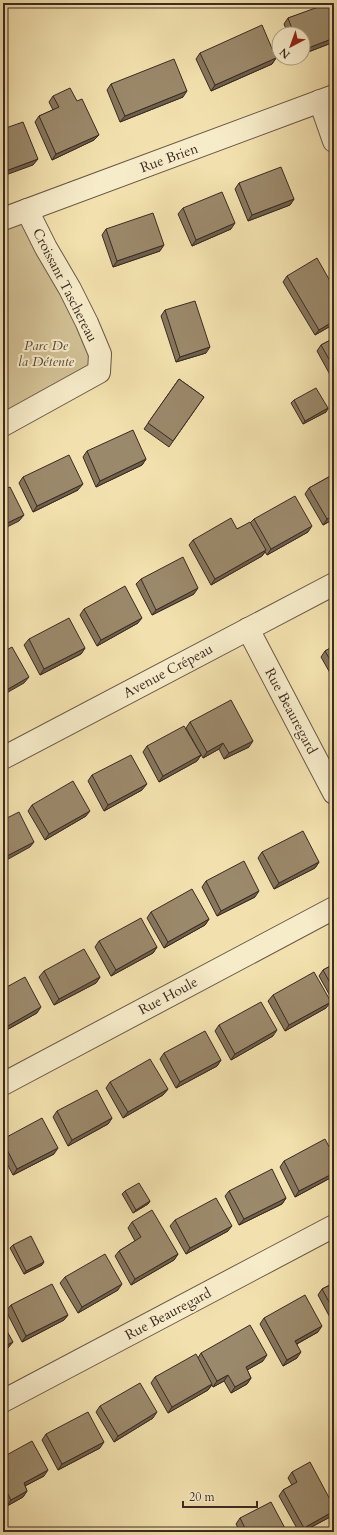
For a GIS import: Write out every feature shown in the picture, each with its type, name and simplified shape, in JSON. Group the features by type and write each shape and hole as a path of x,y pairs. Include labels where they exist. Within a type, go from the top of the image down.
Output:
{"street":[{"path":"327,99 334,140"},
{"name":"Rue Brien","path":"3,219 327,99"},
{"name":"Croissant Taschereau","path":"3,426 99,372 100,354 87,323 27,210"},
{"name":"Avenue Crépeau","path":"3,758 334,584"},
{"name":"Rue Beauregard","path":"248,629 334,793"},
{"name":"Rue Houle","path":"3,1084 334,908"},
{"name":"Rue Beauregard","path":"3,1402 334,1226"}],"green space":[{"name":"Parc De la Détente","path":"26,214 97,370 3,425 3,222"}],"building":[{"path":"329,3 334,3 334,38 311,47 311,26 291,26 288,18"},
{"path":"262,25 271,46 271,60 215,85 200,53"},
{"path":"174,59 187,91 125,116 111,84"},
{"path":"70,88 77,101 82,99 99,135 56,154 39,116 59,107 53,96"},
{"path":"23,122 38,159 3,172 3,129"},
{"path":"281,167 294,199 252,215 239,183"},
{"path":"222,192 235,223 196,240 183,208"},
{"path":"153,213 164,245 117,261 106,229"},
{"path":"317,258 334,288 334,321 319,330 287,276"},
{"path":"195,301 210,347 180,357 165,310"},
{"path":"334,338 334,368 321,345"},
{"path":"179,379 204,397 173,441 148,423"},
{"path":"316,388 328,408 305,421 294,400"},
{"path":"133,430 146,459 100,481 87,451"},
{"path":"69,455 83,484 37,506 23,477"},
{"path":"334,474 334,515 327,519 309,488"},
{"path":"10,487 24,515 3,525 3,490"},
{"path":"295,496 312,526 271,549 254,519"},
{"path":"231,518 237,529 250,522 266,550 215,579 193,540"},
{"path":"183,557 198,588 156,610 141,579"},
{"path":"125,586 142,618 101,640 84,609"},
{"path":"69,618 85,648 44,669 29,639"},
{"path":"334,646 334,667 325,651"},
{"path":"12,647 29,677 3,692 3,652"},
{"path":"231,700 253,741 229,753 223,743 207,752 190,722"},
{"path":"184,726 201,755 163,776 147,746"},
{"path":"131,755 147,784 108,805 92,775"},
{"path":"73,781 90,811 49,834 32,805"},
{"path":"19,812 34,842 3,858 3,820"},
{"path":"303,831 319,862 279,883 262,852"},
{"path":"244,861 259,891 221,911 206,881"},
{"path":"192,889 209,919 168,942 151,912"},
{"path":"141,918 157,947 116,970 99,941"},
{"path":"84,949 100,977 59,999 44,971"},
{"path":"334,964 334,990 323,970"},
{"path":"314,972 331,1002 289,1025 273,995"},
{"path":"25,977 41,1007 6,1027 3,1021 3,989"},
{"path":"261,1002 277,1030 235,1054 219,1025"},
{"path":"205,1031 221,1060 180,1082 164,1053"},
{"path":"150,1059 168,1089 128,1112 110,1082"},
{"path":"97,1090 112,1118 72,1140 57,1111"},
{"path":"42,1118 58,1148 17,1169 3,1142 3,1139"},
{"path":"325,1139 334,1156 334,1173 299,1191 284,1161"},
{"path":"272,1169 286,1198 244,1219 229,1191"},
{"path":"139,1183 150,1201 136,1210 125,1191"},
{"path":"216,1198 232,1226 190,1248 175,1220"},
{"path":"152,1210 178,1254 135,1279 119,1251 141,1237 132,1222"},
{"path":"31,1236 44,1262 26,1271 13,1245"},
{"path":"105,1254 122,1284 82,1307 65,1277"},
{"path":"334,1283 334,1311 322,1289"},
{"path":"52,1284 68,1315 26,1336 11,1305"},
{"path":"305,1295 322,1326 295,1341 301,1352 287,1360 264,1318"},
{"path":"3,1324 13,1342 3,1347"},
{"path":"250,1325 267,1355 246,1367 251,1378 235,1387 228,1375 217,1381 201,1353"},
{"path":"196,1354 212,1384 172,1407 155,1377"},
{"path":"140,1383 157,1412 118,1436 100,1406"},
{"path":"88,1412 104,1442 62,1464 46,1434"},
{"path":"32,1441 48,1470 24,1483 27,1491 11,1500 3,1485 3,1457"},
{"path":"310,1462 334,1507 334,1511 304,1528 283,1490 297,1482 292,1472"},
{"path":"271,1502 287,1532 247,1532 240,1518"},
{"path":"205,1528 208,1532 198,1532"}]}
